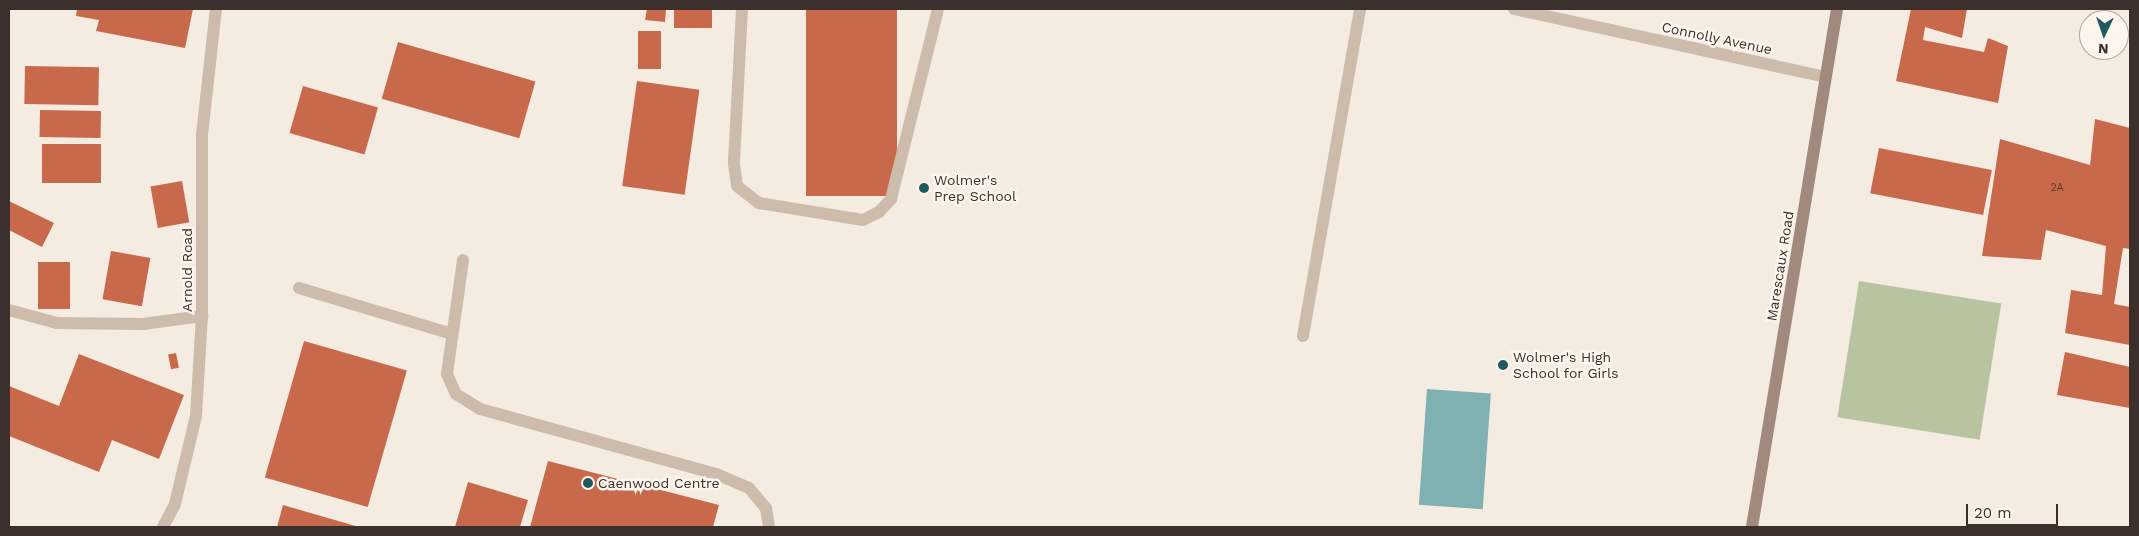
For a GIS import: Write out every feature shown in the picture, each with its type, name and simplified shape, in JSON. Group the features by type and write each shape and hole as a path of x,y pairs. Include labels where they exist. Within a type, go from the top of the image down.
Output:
{"main road":[{"name":"Marescaux Road","path":"1752,527 1837,9"}],"street":[{"name":"Arnold Road","path":"163,527 175,504 196,416 202,316 202,135 216,9"},
{"path":"742,9 734,164 736,186 759,203 863,220 879,212 891,198 938,9"},
{"path":"1303,336 1360,9"},
{"name":"Connolly Avenue","path":"1514,9 1825,77"},
{"path":"463,260 448,374 456,394 480,409 716,474 749,488 766,508 769,527"},
{"path":"299,288 452,334"},
{"path":"9,310 57,323 143,324 202,316"}],"green space":[{"path":"1859,281 2001,304 1980,440 1837,417"}],"water":[{"path":"1427,389 1491,393 1483,509 1419,505"}],"building":[{"path":"77,9 193,9 185,48 96,31 99,20 76,16"},
{"path":"647,9 666,9 665,22 645,20"},
{"path":"674,9 712,9 712,28 674,28"},
{"path":"806,9 897,9 897,196 806,196"},
{"path":"1911,9 1967,9 1962,38 1925,27 1923,40 1984,52 1988,38 2008,46 1998,103 1896,81"},
{"path":"638,31 661,31 661,69 638,69"},
{"path":"398,42 535,81 519,138 382,99"},
{"path":"25,66 99,67 98,105 24,104"},
{"path":"637,81 699,90 685,195 622,186"},
{"path":"303,86 378,107 364,155 289,133"},
{"path":"40,110 101,111 101,138 40,137"},
{"path":"2095,119 2130,128 2130,249 2123,248 2114,304 2130,307 2130,345 2065,333 2071,290 2102,295 2106,246 2046,230 2041,260 1982,256 2000,139 2090,165"},
{"path":"42,144 101,144 101,183 42,183"},
{"path":"1879,148 1992,170 1983,215 1870,193"},
{"path":"182,181 189,222 158,228 150,187"},
{"path":"9,201 54,223 42,247 9,230"},
{"path":"111,251 150,258 142,306 102,299"},
{"path":"38,262 70,262 70,309 38,309"},
{"path":"304,341 407,370 368,507 265,477"},
{"path":"2065,352 2130,367 2130,408 2057,395"},
{"path":"176,353 179,368 171,369 168,355"},
{"path":"79,354 184,395 159,459 112,440 99,472 9,436 9,386 59,406"},
{"name":"Caenwood Centre","path":"548,461 719,505 713,527 530,527"},
{"path":"468,482 528,500 520,527 455,527"},
{"path":"283,505 359,527 277,527"}],"place":[{"name":"Wolmer's Prep School","path":"924,188"},
{"name":"Wolmer's High School for Girls","path":"1503,365"},
{"name":"Caenwood Centre","path":"588,483"}]}
